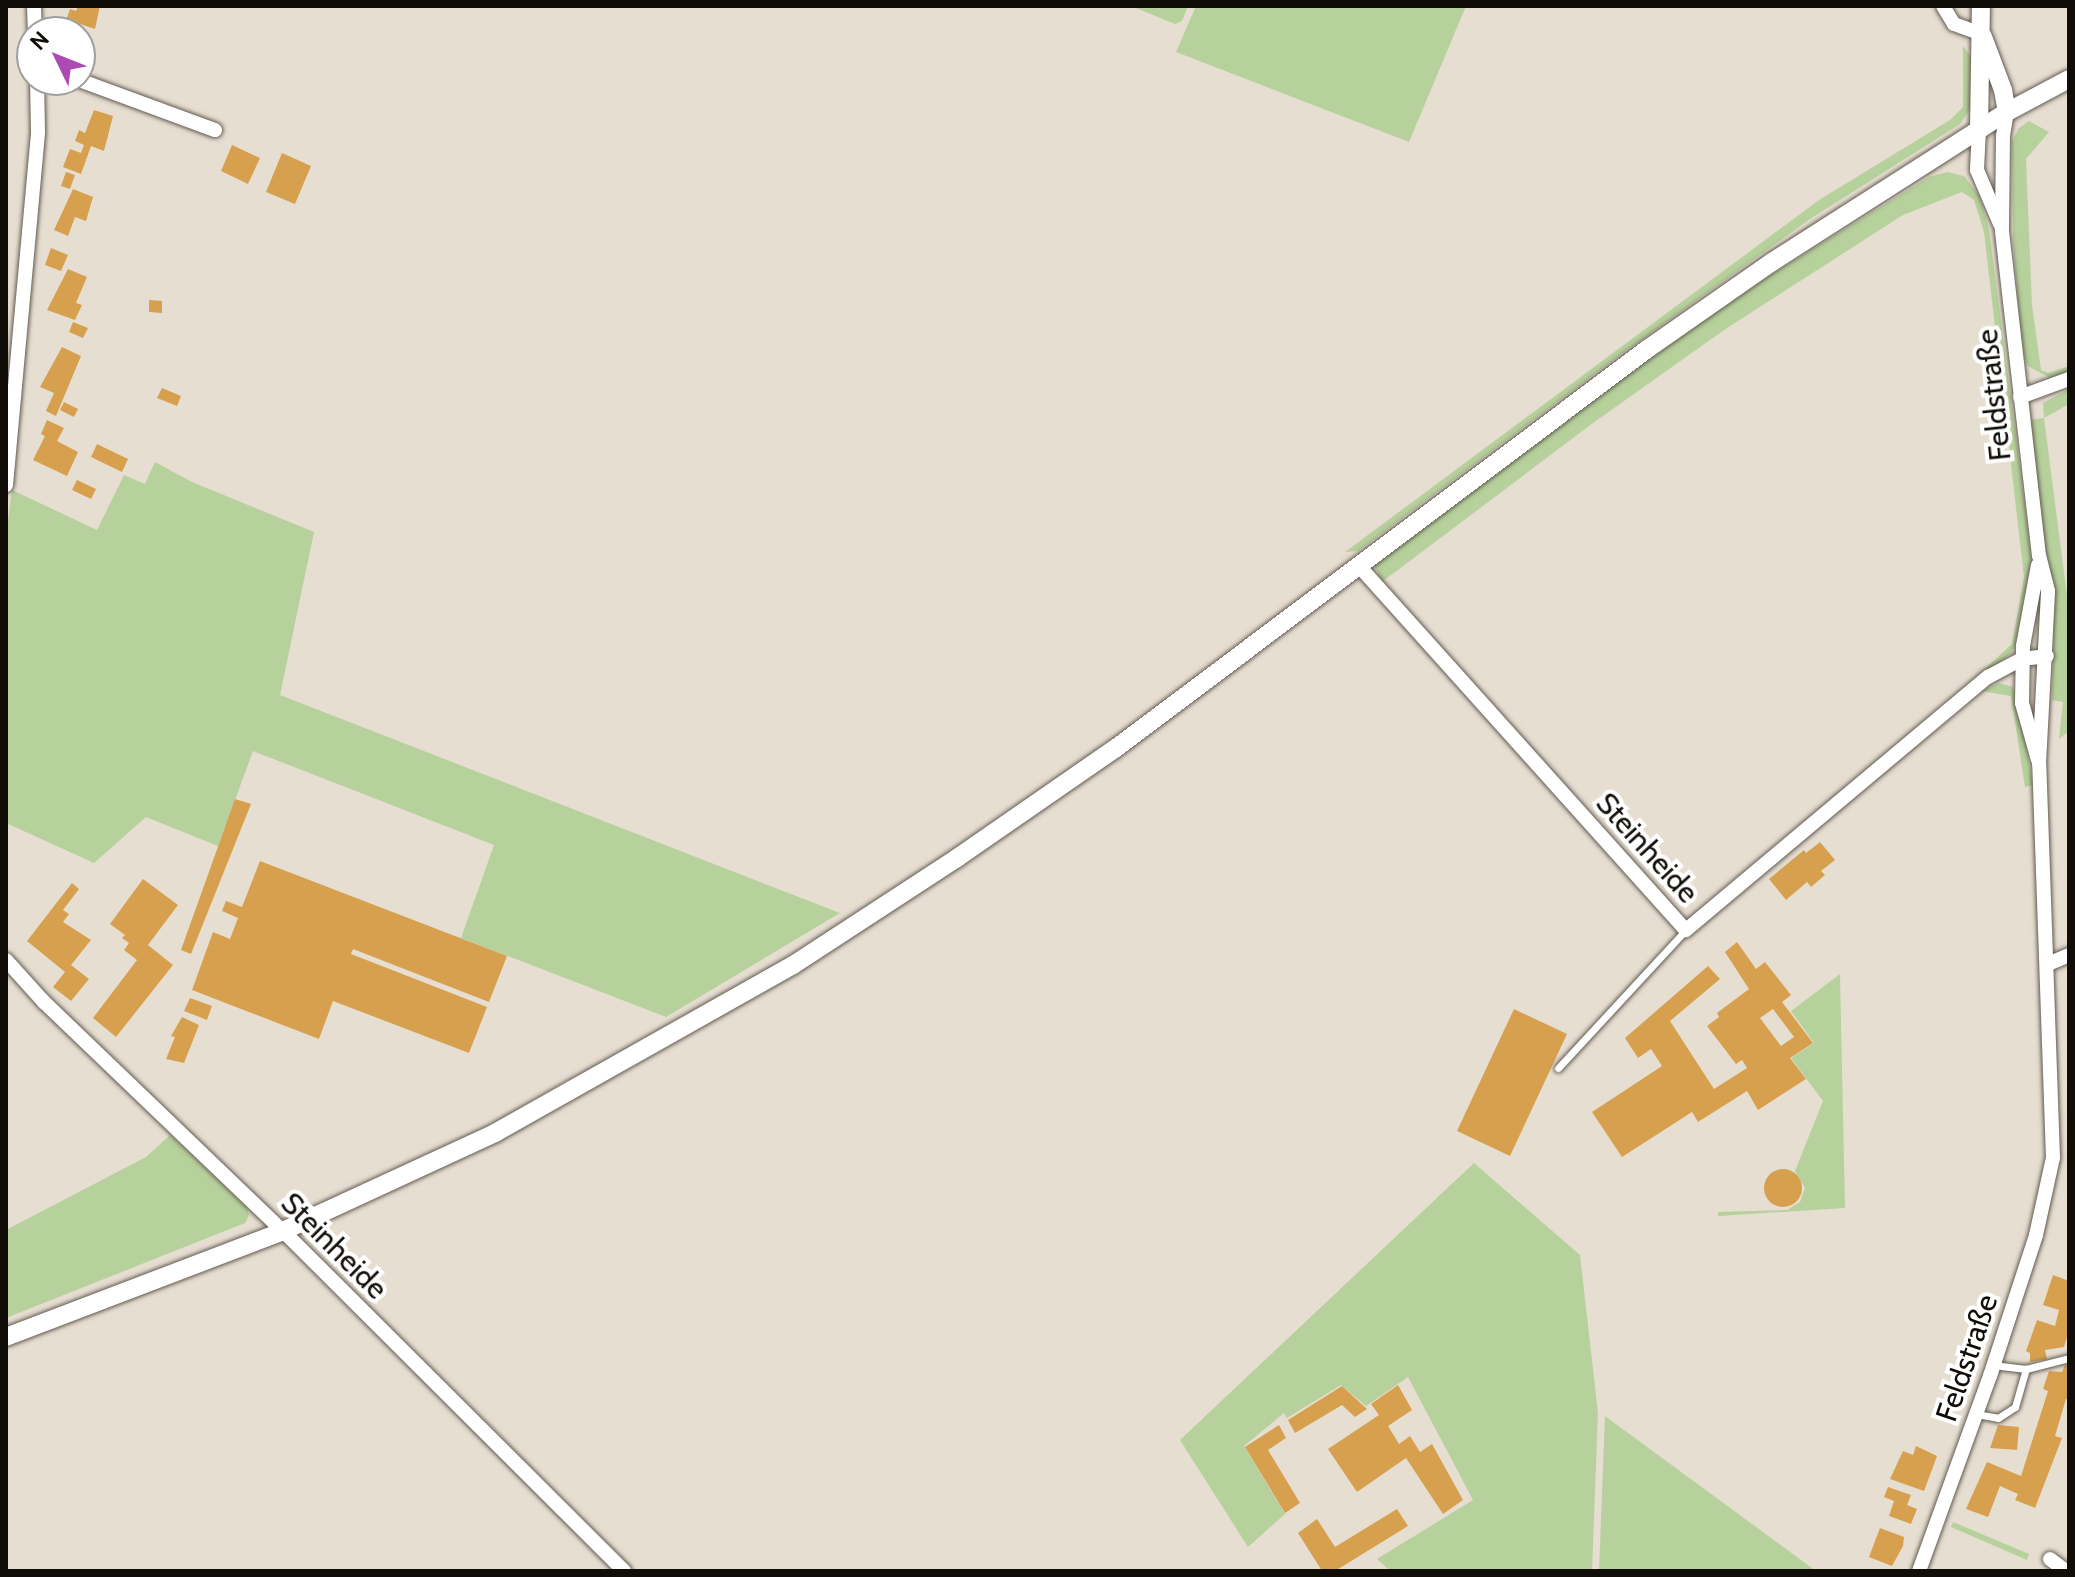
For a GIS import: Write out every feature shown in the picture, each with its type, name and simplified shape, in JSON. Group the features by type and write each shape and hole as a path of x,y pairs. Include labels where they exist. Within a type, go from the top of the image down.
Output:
{"street":[{"path":"1943,6 1954,24 1982,34 2003,90 2007,112"},
{"path":"1979,130 1981,6"},
{"path":"6,1337 283,1231 495,1133 793,965 957,858 1116,748 1709,306 2007,112 2063,82"},
{"path":"96,86 215,130"},
{"path":"6,485 38,131 37,96"},
{"name":"Feldstraße","path":"1919,1571 2036,1235 2053,1158 2039,764 2048,591 2039,556 2002,229 2003,136 2007,112"},
{"name":"Feldstraße","path":"1979,130 1977,170 2002,229"},
{"path":"2020,397 2069,379"},
{"name":"Feldstraße","path":"2039,556 2022,659 2022,703 2039,764"},
{"name":"Steinheide","path":"1359,566 1686,930 1988,677 2022,659 2047,656"},
{"path":"2048,964 2069,955"},
{"name":"Steinheide","path":"6,960 44,1002 283,1231 624,1571"},
{"path":"2053,1158 2069,1158"},
{"path":"2050,1559 2066,1571"}],"lane":[{"path":"1558,1068 1686,930"},
{"path":"1993,1365 2026,1369 2069,1358"},
{"path":"1976,1414 1998,1418 2015,1407 2026,1369"}],"green space":[{"path":"1131,6 1188,6 1182,21 1175,24"},
{"path":"1196,6 1466,6 1409,142 1176,52"},
{"path":"1963,46 1973,60 1973,95 1970,109 1960,124 1810,219 1613,360 1358,551 1345,552 1819,200 1950,120 1963,107"},
{"path":"2029,121 2049,132 2026,159 2032,305 2041,370 2048,373 2069,366 2069,371 2050,378 2028,366 2022,351 2013,239 2012,141 2019,128"},
{"path":"1947,172 1964,176 1979,195 1989,229 2032,561 2028,608 2021,635 2011,653 1970,687 1968,684 2012,644 2024,577 1984,232 1974,200 1962,192 1903,215 1727,328 1593,423 1382,582 1375,566 1381,557 1719,307 1929,177"},
{"path":"2069,389 2069,404 2044,418 2043,403"},
{"path":"2044,418 2069,611 2069,731 2059,739 2063,702 2052,700 2054,609 2028,420"},
{"path":"155,462 192,482 314,532 280,695 840,913 666,1017 461,938 494,845 253,751 218,846 146,817 94,863 6,823 6,536 12,490 97,530 124,475 145,484"},
{"path":"1999,683 2013,687 2017,696 2033,785 2025,787 2011,696 1981,691"},
{"path":"1840,974 1845,1208 1718,1216 1718,1212 1787,1210 1800,1202 1805,1188 1795,1171 1823,1101 1791,1058 1814,1043 1791,1011"},
{"path":"170,1135 247,1207 249,1215 245,1223 6,1318 6,1230 146,1157"},
{"path":"1474,1163 1580,1255 1598,1413 1592,1571 1390,1571 1377,1559 1473,1500 1408,1377 1366,1406 1341,1385 1287,1418 1284,1413 1244,1446 1285,1514 1248,1547 1180,1440"},
{"path":"1605,1416 1688,1477 1816,1571 1599,1571"},
{"path":"1953,1522 2029,1554 2027,1560 1951,1527"}],"building":[{"path":"78,6 100,6 96,24 96,16 68,16 70,9 76,11"},
{"path":"94,110 113,116 104,151 91,146 81,174 63,167 70,149 81,153 84,145 75,141 79,130 85,133"},
{"path":"232,145 260,158 248,184 221,171"},
{"path":"282,153 311,166 295,204 266,192"},
{"path":"66,172 75,175 70,189 61,186"},
{"path":"73,189 93,197 86,221 75,217 68,236 54,230"},
{"path":"51,248 68,255 61,271 45,265"},
{"path":"68,269 87,277 76,303 82,305 75,320 47,310"},
{"path":"149,300 162,301 162,313 149,312"},
{"path":"73,322 88,328 83,338 69,332"},
{"path":"62,347 81,356 56,416 46,411 54,393 40,387"},
{"path":"162,388 181,396 177,406 157,398"},
{"path":"64,402 78,409 74,417 60,410"},
{"path":"47,420 64,428 57,441 78,452 67,476 33,460 45,436 41,434"},
{"path":"97,444 128,459 122,472 91,457"},
{"path":"77,480 96,489 91,499 72,490"},
{"path":"235,799 251,804 191,954 181,950"},
{"path":"1820,842 1835,860 1821,871 1825,875 1811,887 1807,882 1786,900 1769,879 1804,850 1806,853"},
{"path":"260,861 507,956 489,1002 353,949 351,954 487,1007 469,1053 333,1001 319,1039 192,990 213,932 230,939 238,918 222,911 226,901 242,907"},
{"path":"143,879 178,905 148,945 173,965 116,1037 93,1018 137,960 124,950 129,943 122,938 125,935 110,924"},
{"path":"72,883 79,889 63,910 69,914 63,922 91,940 71,965 89,979 71,1001 53,987 65,972 27,941"},
{"path":"1737,942 1756,969 1765,962 1791,995 1782,1002 1813,1043 1790,1058 1806,1079 1758,1110 1747,1091 1698,1122 1692,1112 1622,1157 1592,1112 1662,1066 1651,1049 1638,1058 1625,1038 1708,966 1720,979 1670,1021 1714,1089 1747,1068 1742,1060 1736,1064 1707,1026 1719,1017 1717,1013 1749,989 1725,952","holes":["1773,1009 1794,1037 1781,1046 1760,1018"]},
{"path":"190,998 212,1006 207,1020 184,1011"},
{"path":"1514,1009 1567,1034 1510,1156 1457,1131"},
{"path":"182,1017 199,1025 184,1063 166,1059 175,1037 171,1036"},
{"path":"1783,1169 1797,1174 1802,1188 1797,1202 1783,1207 1769,1202 1764,1188 1769,1174"},
{"path":"2053,1275 2069,1281 2069,1331 2064,1347 2045,1350 2047,1359 2030,1362 2030,1353 2026,1351 2037,1320 2055,1326 2059,1310 2043,1305"},
{"path":"2065,1365 2069,1366 2069,1400 2066,1399 2055,1436 2062,1438 2035,1508 2015,1500 2018,1494 2000,1486 1988,1517 1966,1509 1987,1462 2021,1476 2048,1391 2043,1389 2049,1371 2062,1372"},
{"path":"1398,1385 1412,1410 1388,1426 1399,1444 1410,1436 1420,1452 1432,1444 1463,1500 1443,1514 1406,1458 1357,1492 1328,1449 1379,1415 1371,1404"},
{"path":"1342,1386 1367,1409 1355,1417 1342,1405 1295,1433 1288,1420"},
{"path":"1279,1425 1286,1438 1268,1450 1300,1503 1285,1513 1245,1447"},
{"path":"1998,1425 2019,1427 2017,1450 1990,1448"},
{"path":"1916,1446 1937,1456 1924,1491 1890,1479 1903,1451 1913,1455"},
{"path":"1888,1487 1911,1495 1907,1505 1917,1509 1911,1524 1889,1516 1894,1501 1884,1497"},
{"path":"1397,1509 1408,1526 1335,1571 1322,1571 1298,1533 1317,1519 1335,1547"},
{"path":"1880,1528 1904,1537 1903,1546 1892,1566 1869,1557"}]}
